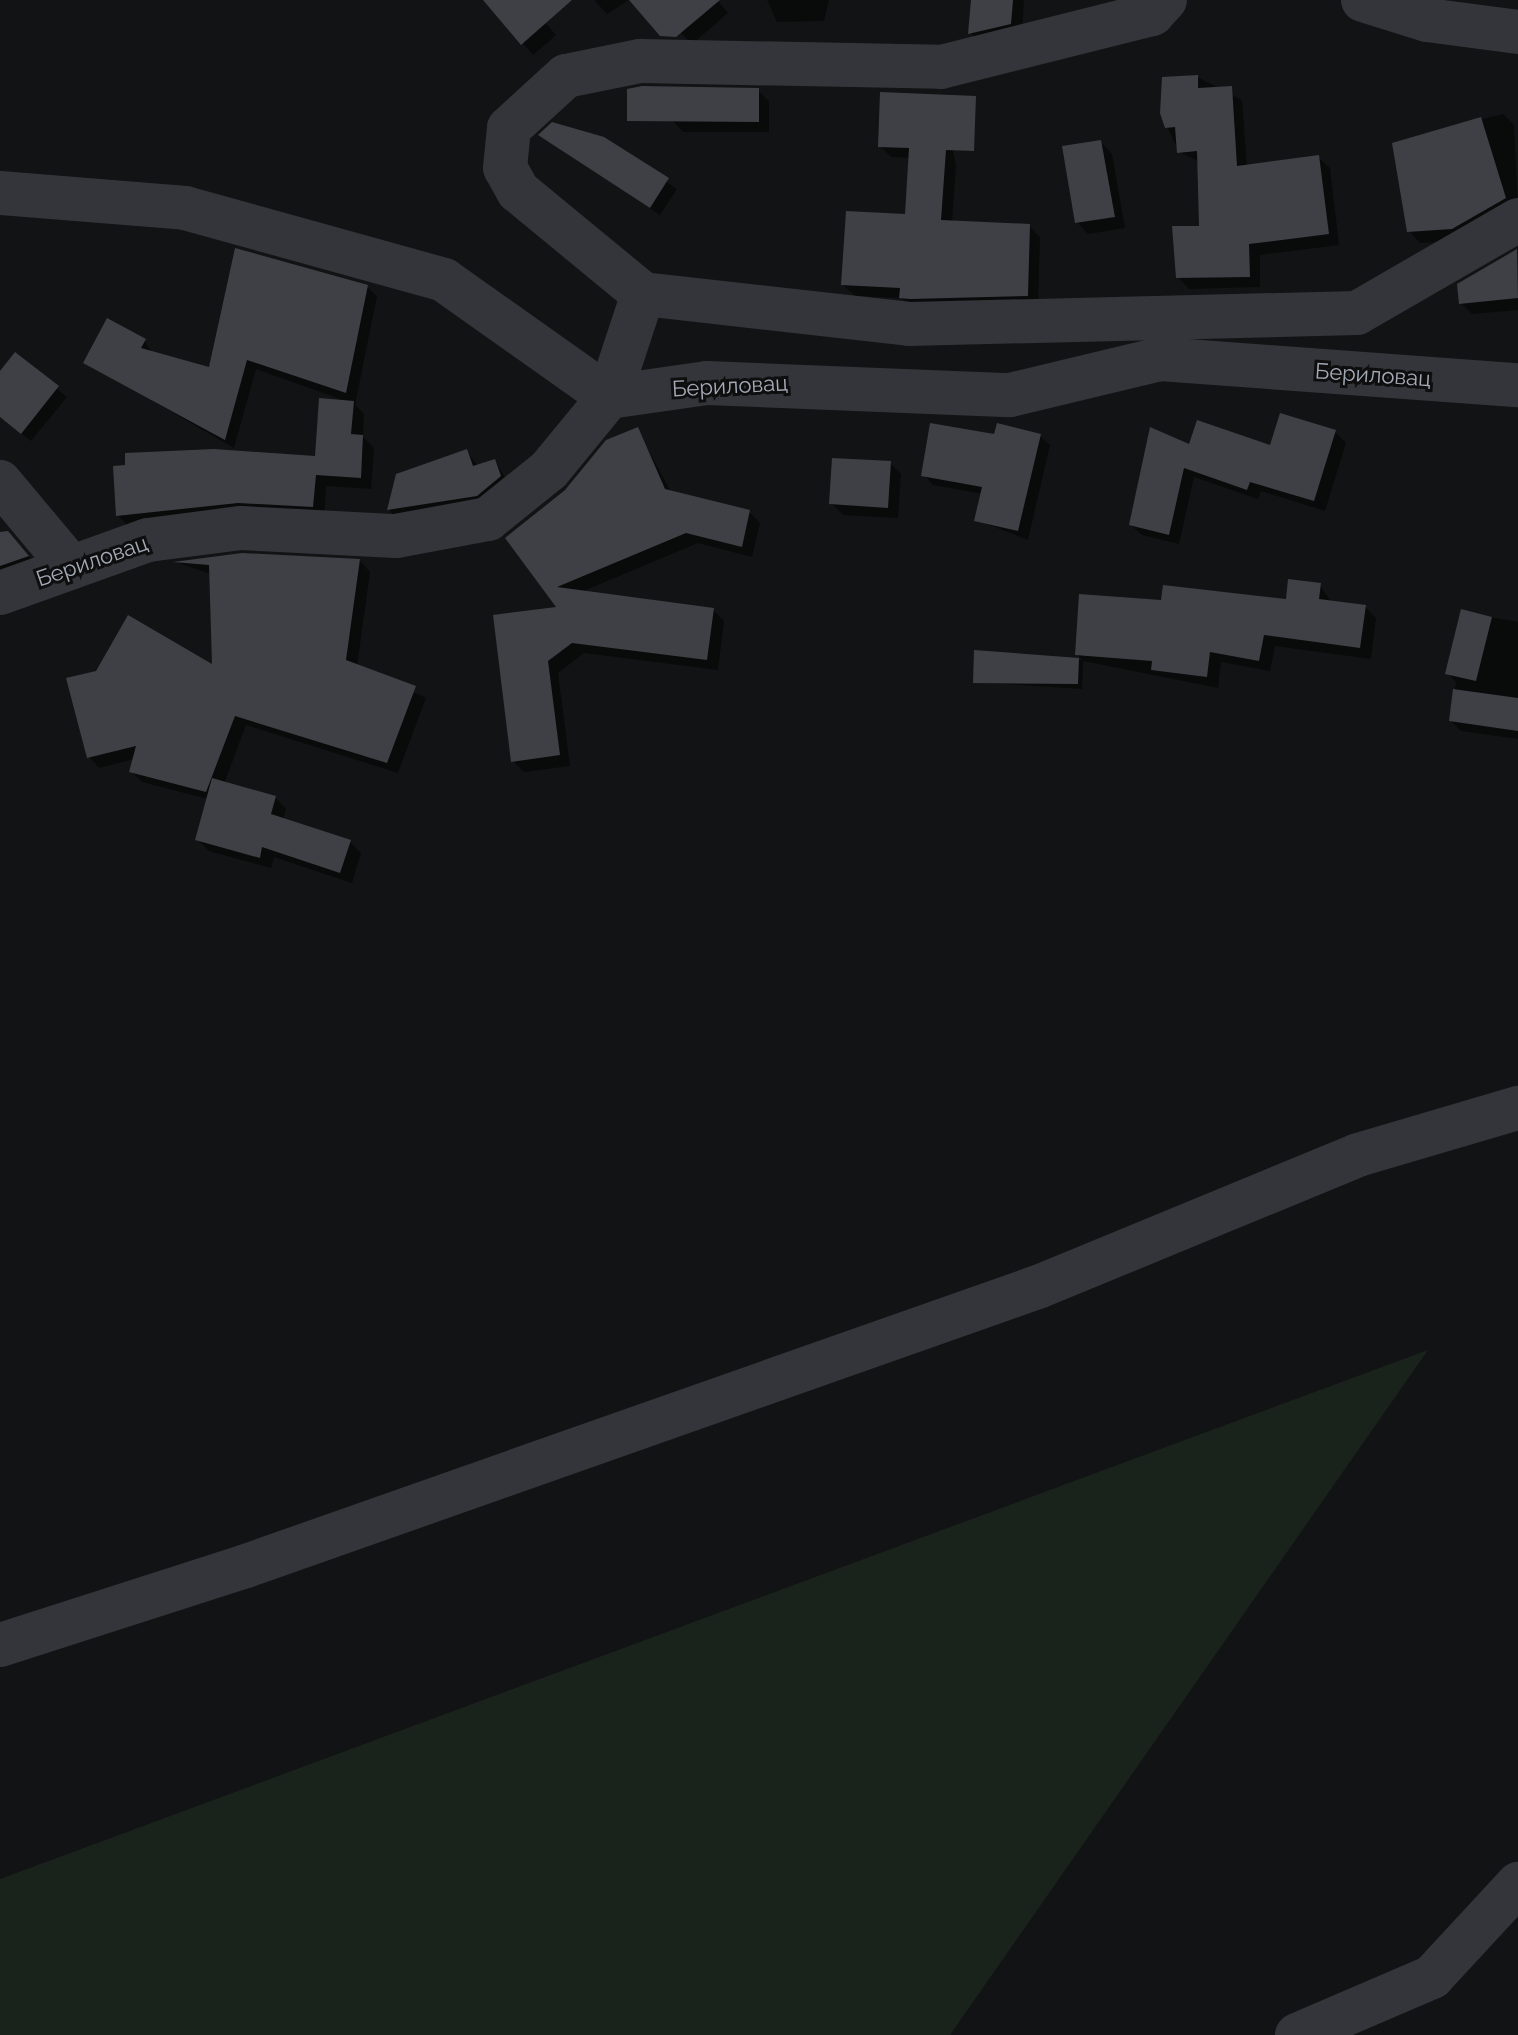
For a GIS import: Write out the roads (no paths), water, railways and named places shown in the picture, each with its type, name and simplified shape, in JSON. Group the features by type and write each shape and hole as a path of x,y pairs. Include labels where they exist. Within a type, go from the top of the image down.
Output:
{"street":[{"path":"1165,0 1152,14 941,67 640,61 566,76 509,128 505,168 518,191 643,294 909,324 1357,313 1518,220"},
{"path":"1363,0 1427,20 1518,32"},
{"path":"0,193 185,208 444,280 609,397 643,294"},
{"name":"Бериловац","path":"0,593 148,540 241,528 396,536 488,519 549,470 609,397 707,383 1010,395 1160,359 1518,385"},
{"path":"0,482 71,567"},
{"path":"0,1645 246,1566 1038,1287 1358,1155 1518,1108"},
{"path":"1297,2035 1432,1977 1518,1884"}]}
